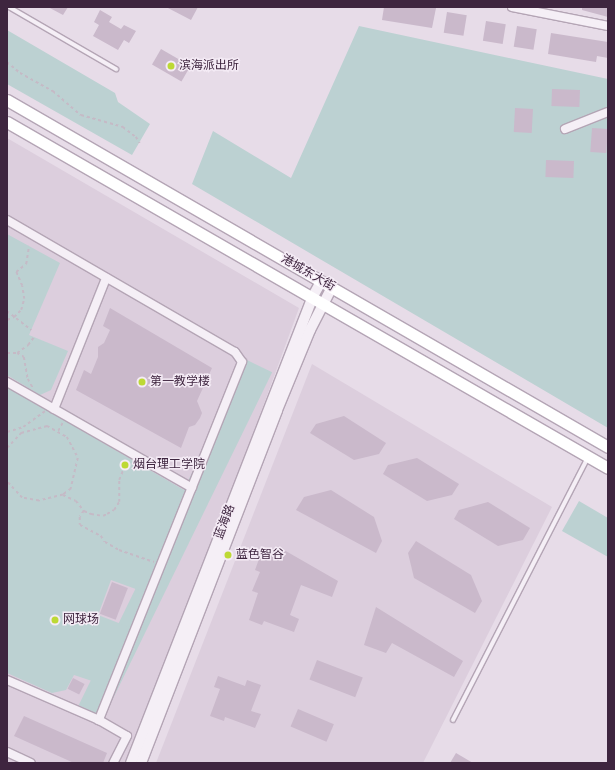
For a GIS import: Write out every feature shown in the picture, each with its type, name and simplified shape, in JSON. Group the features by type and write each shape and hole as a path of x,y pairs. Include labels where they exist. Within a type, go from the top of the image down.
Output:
{"main road":[{"name":"港城东大街","path":"7,100 608,447"},
{"name":"港城东大街","path":"7,122 608,468"}],"street":[{"path":"512,7 608,26"},
{"path":"565,129 608,112"},
{"path":"7,220 235,352 242,362 99,720"},
{"path":"50,410 106,278"},
{"name":"蓝海路","path":"131,763 312,298 321,282"},
{"name":"蓝海路","path":"140,763 277,410 310,330 332,287"},
{"path":"7,382 50,410 192,488"},
{"path":"7,680 99,720 127,736 113,763"},
{"path":"7,752 31,763"}],"lane":[{"path":"8,7 116,69"},
{"path":"453,720 588,457"}],"path":[{"path":"7,62 20,73 53,91 81,115 122,127 136,137 140,143"},
{"path":"7,320 14,317 21,310 24,299 22,286 16,272 26,264 29,246"},
{"path":"7,311 31,330"},
{"path":"18,353 28,345 34,336"},
{"path":"7,353 18,353 24,357 28,379 34,391"},
{"path":"7,432 23,427 50,410"},
{"path":"58,431 64,420"},
{"path":"7,448 21,433 34,428 47,426 68,437 78,458 76,474 71,489 63,495 39,501 22,498 7,482"},
{"path":"63,495 76,501 84,511 103,516 114,510 119,502 118,480 123,470 133,461"},
{"path":"84,511 80,517 80,525 101,536 105,542 119,550 150,562 156,562"}],"shaded area":[{"path":"359,26 608,79 608,428 192,184 213,131 291,178"},
{"path":"7,30 115,93 118,102 150,124 132,155 7,84"},
{"name":"烟台理工学院","path":"7,138 299,308 219,527 126,763 7,763"},
{"path":"7,234 60,263 29,335 68,351 51,390 40,395 7,375"},
{"path":"247,360 272,372 104,717 79,705"},
{"path":"312,364 552,507 423,763 156,763"},
{"path":"7,387 184,490 144,592 111,580 98,615 129,627 107,686 74,675 66,690 52,693 7,673"},
{"path":"579,501 608,518 608,557 562,531"}],"building":[{"path":"48,7 68,7 63,15"},
{"path":"166,7 198,7 191,20"},
{"path":"384,7 436,8 432,28 382,20"},
{"path":"582,7 608,7 608,17 582,10"},
{"path":"100,10 112,17 109,22 121,29 124,25 136,31 129,43 124,40 118,50 93,36 99,25 94,22"},
{"path":"447,12 467,15 463,36 444,33"},
{"path":"486,21 506,24 503,44 483,41"},
{"path":"517,26 537,29 533,50 514,47"},
{"path":"551,33 608,42 608,58 597,56 596,62 548,54"},
{"name":"滨海派出所","path":"161,49 190,66 181,82 152,65"},
{"path":"552,89 580,90 579,107 551,106"},
{"path":"515,108 533,109 532,133 514,132"},
{"path":"592,128 608,129 606,153 590,152"},
{"path":"546,160 574,161 573,178 545,177"},
{"name":"第一教学楼","path":"110,308 212,368 197,401 202,413 195,425 189,427 181,448 76,390 84,370 91,374 98,357 98,347 104,343 110,330 103,326"},
{"path":"344,416 386,443 379,454 354,460 310,433 316,424"},
{"path":"417,458 459,484 452,495 427,501 383,474 388,465"},
{"path":"331,490 374,517 382,541 376,553 296,510 304,497"},
{"path":"488,502 530,528 523,540 498,546 454,519 459,510"},
{"path":"416,541 471,575 482,601 475,613 414,578 408,553"},
{"path":"284,550 338,581 332,597 301,585 290,615 299,619 294,632 264,621 262,625 249,620 258,593 252,591 260,572 255,570 259,559"},
{"path":"112,582 128,588 116,620 100,614"},
{"path":"376,607 463,661 454,677 392,643 386,653 364,645"},
{"path":"317,660 363,678 355,697 309,680"},
{"path":"218,676 245,686 247,680 261,685 251,711 261,714 255,728 225,717 224,721 210,716 220,689 214,687"},
{"path":"73,678 85,684 79,695 68,689"},
{"path":"298,709 334,724 326,742 291,726"},
{"path":"24,716 107,753 103,763 74,763 14,736"},
{"path":"456,753 473,763 450,763"}],"place":[{"name":"滨海派出所","path":"171,66"},
{"name":"第一教学楼","path":"142,382"},
{"name":"烟台理工学院","path":"125,465"},
{"name":"蓝色智谷","path":"228,555"},
{"name":"网球场","path":"55,620"}]}
